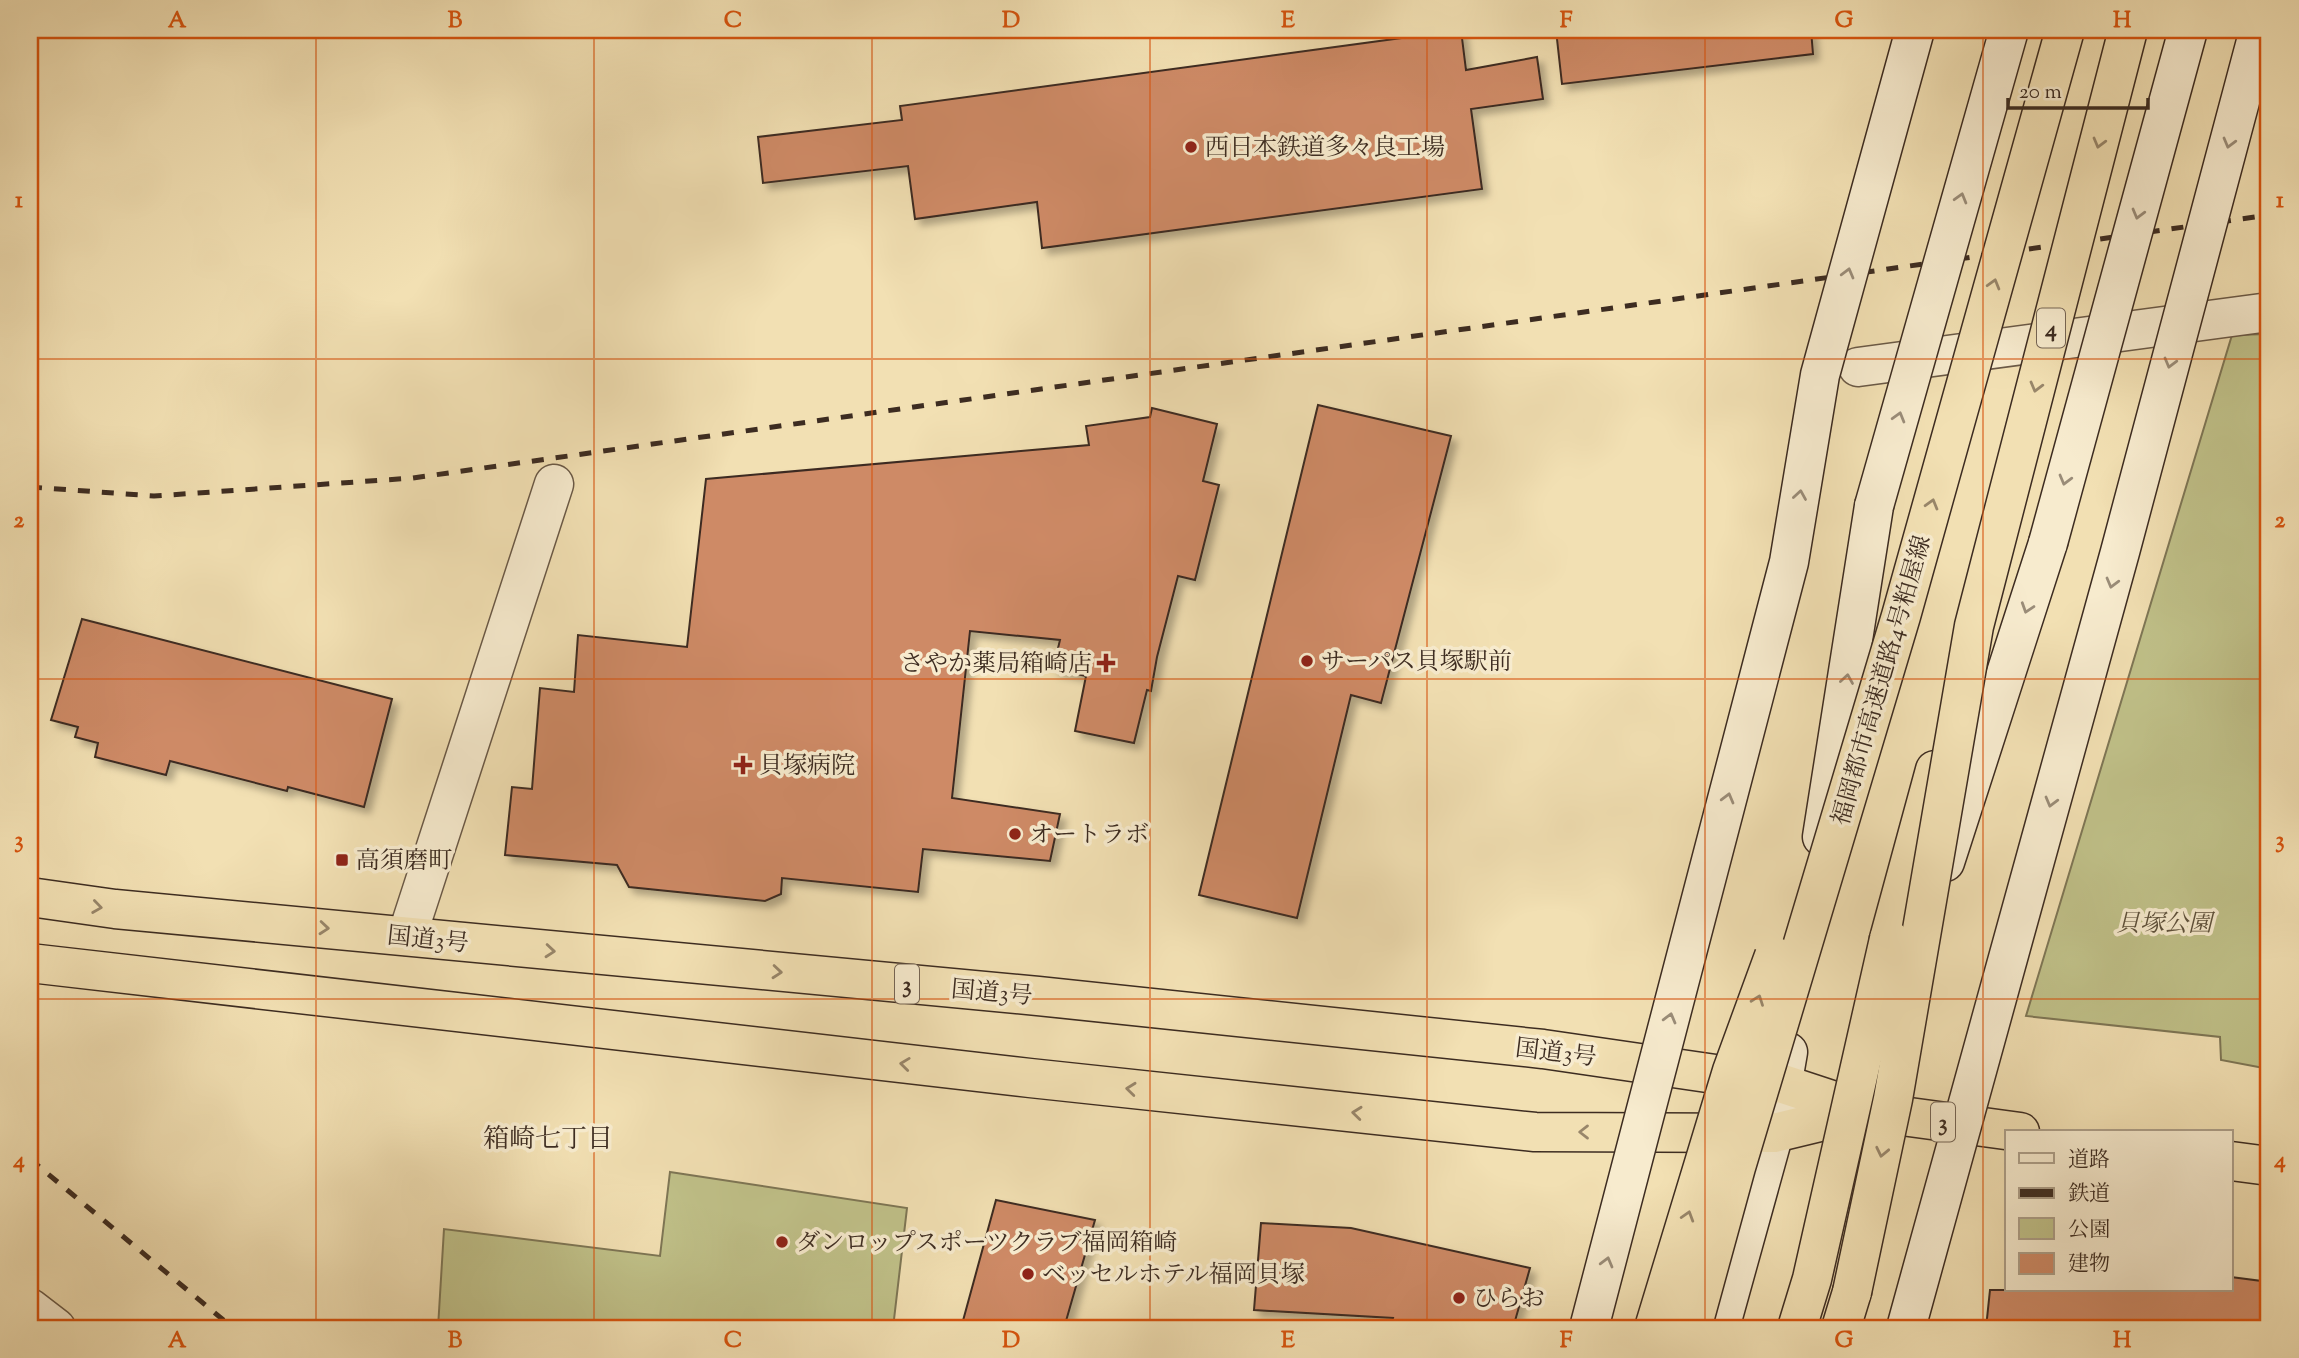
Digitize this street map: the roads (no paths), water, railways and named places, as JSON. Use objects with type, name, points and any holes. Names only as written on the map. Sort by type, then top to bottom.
[{"type":"highway","name":"福岡都市高速道路4号粕屋線","points":[[1692,1328],[1740,1154],[1901,616],[2065,30]]},
{"type":"highway","name":"4","points":[[1974,626],[2128,30]]},
{"type":"highway","points":[[1654,1328],[1731,1071],[1901,616]]},
{"type":"highway","points":[[1797,1328],[1812,1279],[1889,939],[1974,626]]},
{"type":"highway","points":[[1841,1328],[1852,1292],[1893,1099],[1974,626]]},
{"type":"highway","name":"国道3号","points":[[30,897],[115,909],[1024,995],[1516,1046],[1783,1084],[1865,1111],[2005,1130]]},
{"type":"highway","name":"国道3号","points":[[30,963],[1030,1078],[1535,1132],[1774,1133],[1865,1111]]},
{"type":"highway","points":[[2232,1161],[2269,1166]]},
{"type":"street","points":[[1589,1328],[1789,562],[1820,375],[1915,30]]},
{"type":"street","points":[[1720,1328],[1774,1133],[1874,506],[2009,30]]},
{"type":"street","points":[[1788,1328],[1865,1111],[2048,543],[2188,30]]},
{"type":"street","points":[[1906,1328],[2124,538],[2259,30]]},
{"type":"street","points":[[1858,367],[2269,312]]},
{"type":"street","points":[[407,936],[554,484]]},
{"type":"street","points":[[30,1308],[56,1328]]},
{"type":"railway","points":[[30,487],[154,496],[413,478],[2269,215]]},
{"type":"railway","points":[[30,1159],[233,1328]]},
{"type":"place","name":"西日本鉄道多々良工場","points":[[1191,147]]},
{"type":"place","name":"サーパス貝塚駅前","points":[[1307,661]]},
{"type":"place","name":"さやか薬局箱崎店","points":[[1106,663]]},
{"type":"place","name":"貝塚病院","points":[[743,765]]},
{"type":"place","name":"オートラボ","points":[[1015,834]]},
{"type":"place","name":"高須磨町","points":[[342,860]]},
{"type":"place","name":"ダンロップスポーツクラブ福岡箱崎","points":[[782,1242]]},
{"type":"place","name":"ベッセルホテル福岡貝塚","points":[[1028,1274]]},
{"type":"place","name":"ひらお","points":[[1459,1298]]},
{"type":"district","name":"箱崎七丁目","points":[[548,1138]]},
{"type":"park label","name":"貝塚公園","points":[[2164,923]]}]
